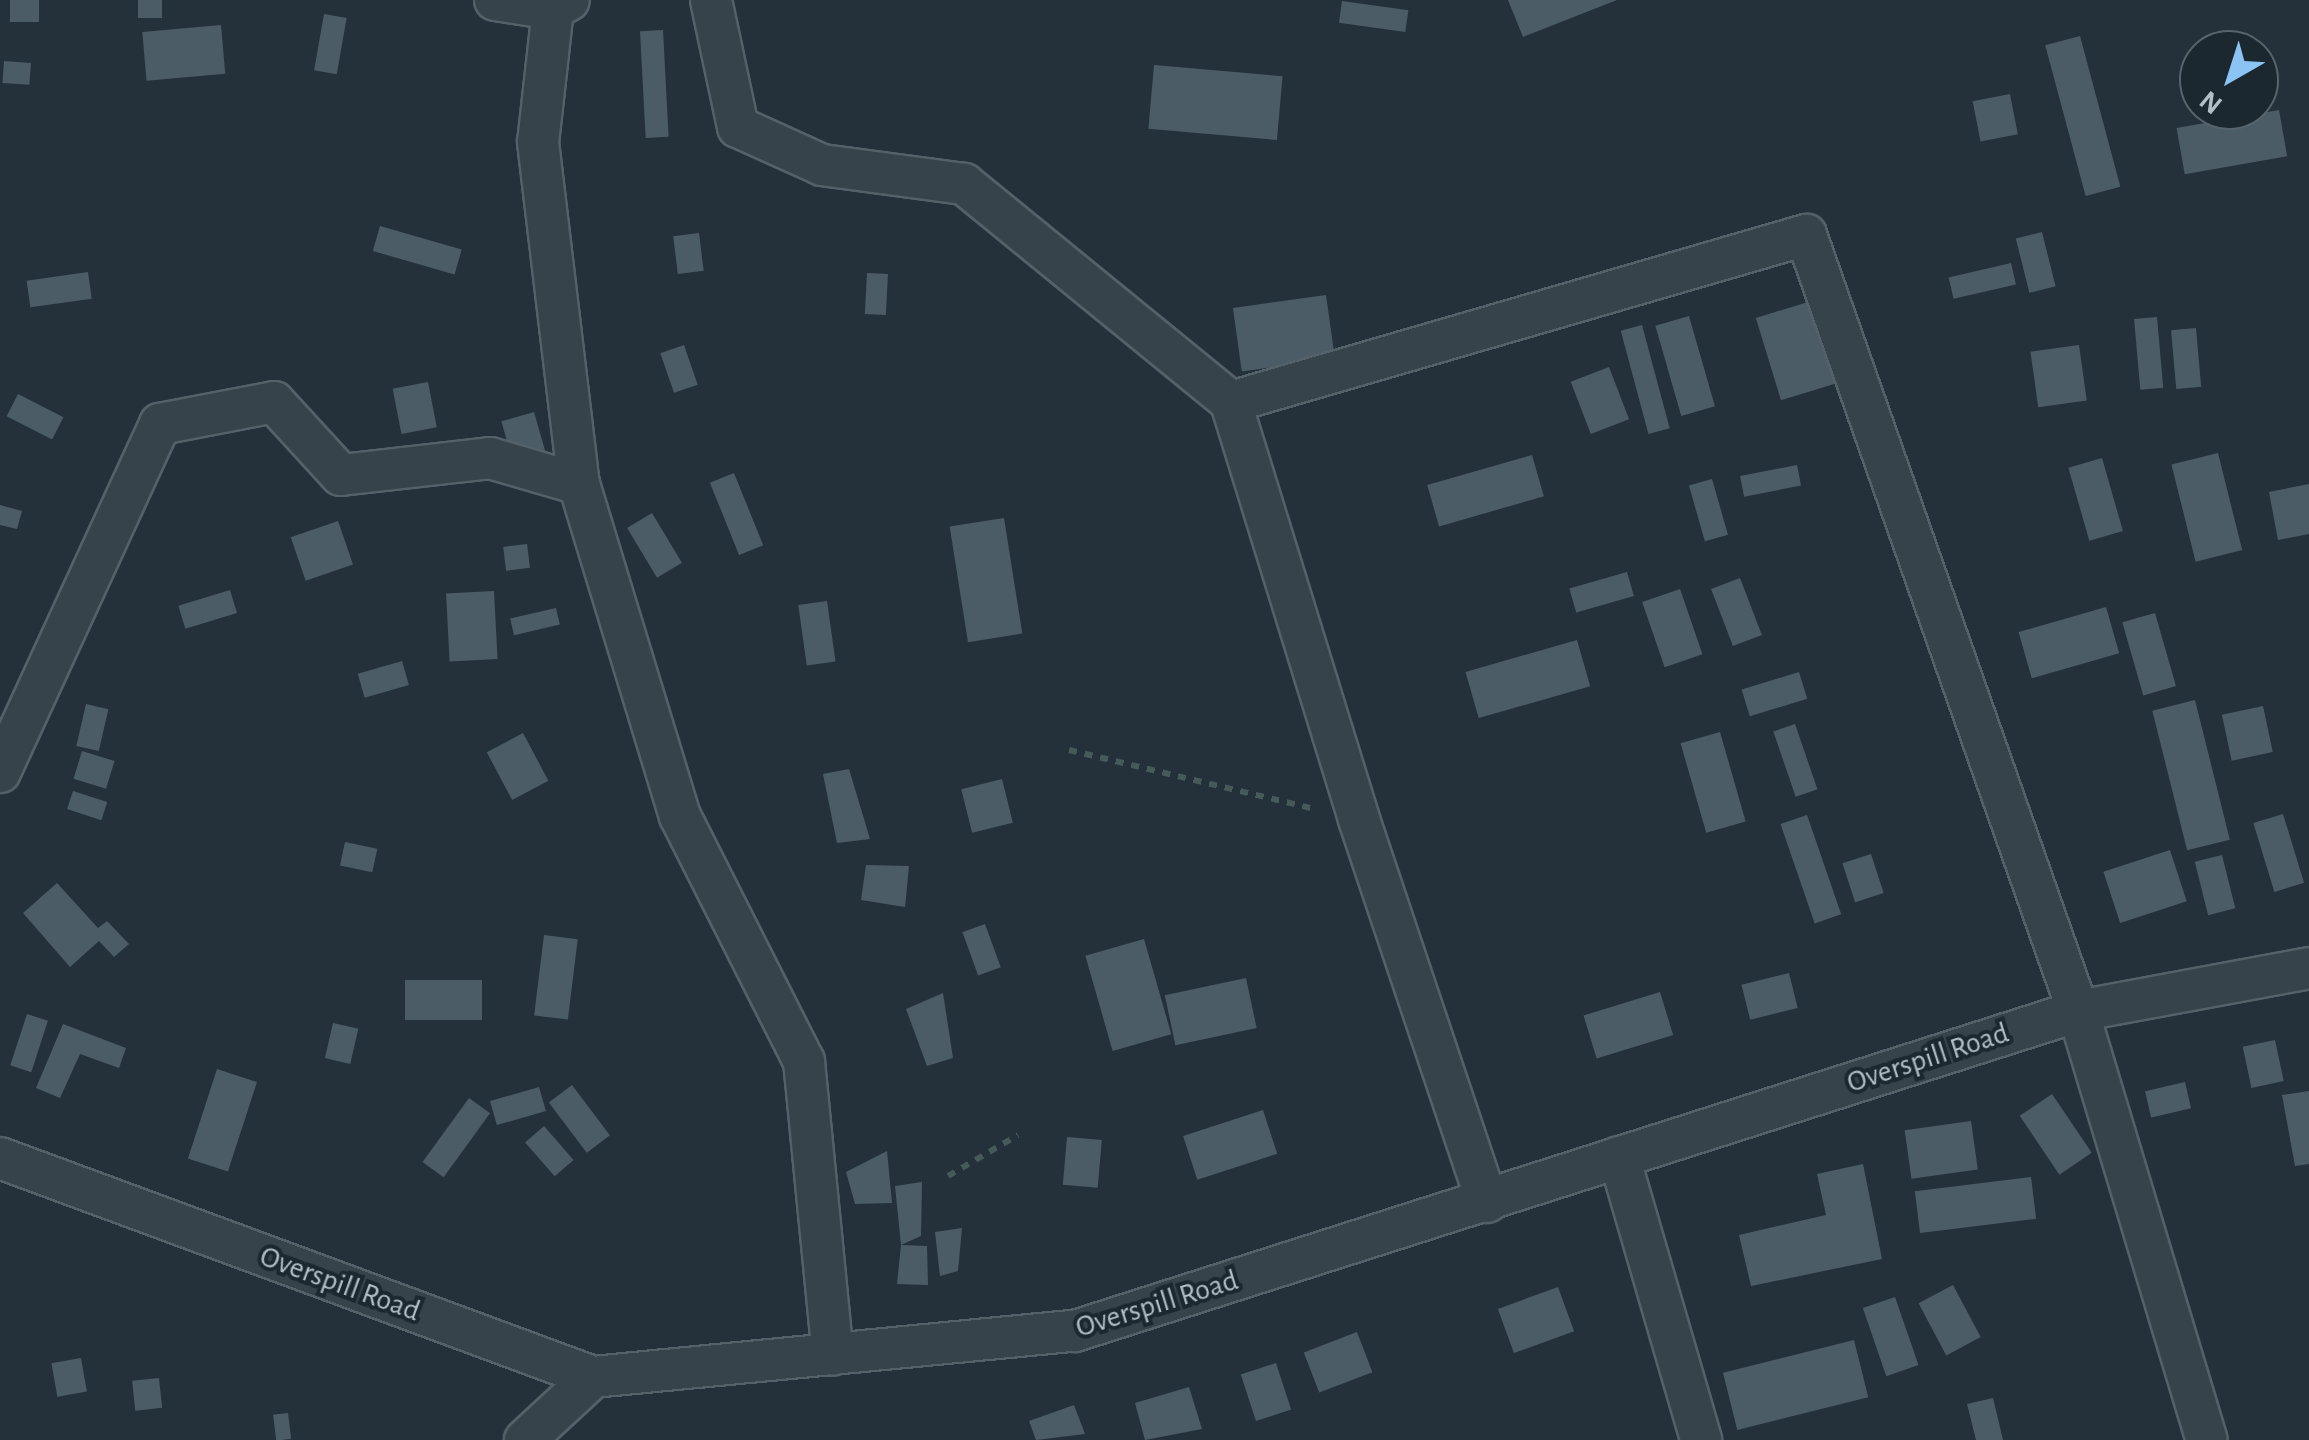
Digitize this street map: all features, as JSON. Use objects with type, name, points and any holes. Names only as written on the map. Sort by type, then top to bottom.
[{"type":"street","points":[[495,0],[561,4],[538,142],[579,484],[680,816],[804,1061],[833,1354]]},
{"type":"street","points":[[711,0],[738,127],[822,165],[964,184],[1231,402],[1359,819],[1487,1202]]},
{"type":"street","points":[[1231,402],[1806,235],[2078,1010],[2207,1440]]},
{"type":"street","points":[[0,772],[160,424],[274,402],[342,475],[490,458],[579,484]]},
{"type":"street","name":"Overspill Road","points":[[0,1158],[593,1378],[1075,1331],[2078,1010],[2309,968]]},
{"type":"street","points":[[1620,1157],[1701,1440]]},
{"type":"street","points":[[525,1440],[593,1378]]},
{"type":"path","points":[[1070,750],[1359,819]]},
{"type":"path","points":[[948,1176],[1018,1136]]},
{"type":"building","points":[[10,0],[39,0],[39,22],[10,22]]},
{"type":"building","points":[[138,0],[162,0],[162,18],[138,18]]},
{"type":"building","points":[[1508,0],[1617,0],[1523,37]]},
{"type":"building","points":[[1342,1],[1408,10],[1405,32],[1339,23]]},
{"type":"building","points":[[324,14],[347,18],[337,74],[314,70]]},
{"type":"building","points":[[221,25],[225,74],[147,81],[142,32]]},
{"type":"building","points":[[663,30],[669,137],[646,138],[640,31]]},
{"type":"building","points":[[2080,36],[2120,187],[2086,196],[2045,45]]},
{"type":"building","points":[[4,61],[31,63],[29,85],[2,83]]},
{"type":"building","points":[[1154,65],[1283,76],[1277,140],[1148,129]]},
{"type":"building","points":[[2010,94],[2018,134],[1981,141],[1973,101]]},
{"type":"building","points":[[2279,110],[2287,156],[2185,174],[2177,128],[2279,130]]},
{"type":"building","points":[[380,226],[462,249],[455,274],[373,251]]},
{"type":"building","points":[[2042,232],[2056,286],[2029,293],[2016,239]]},
{"type":"building","points":[[699,233],[704,271],[678,274],[673,236]]},
{"type":"building","points":[[2011,263],[2016,284],[1954,299],[1949,277]]},
{"type":"building","points":[[88,272],[92,299],[30,307],[27,281]]},
{"type":"building","points":[[867,273],[888,274],[886,315],[865,314]]},
{"type":"building","points":[[1326,295],[1335,358],[1242,371],[1233,308]]},
{"type":"building","points":[[1818,299],[1843,381],[1781,400],[1756,318]]},
{"type":"building","points":[[1689,316],[1715,406],[1681,416],[1655,326]]},
{"type":"building","points":[[2157,317],[2163,388],[2140,390],[2134,319]]},
{"type":"building","points":[[1642,325],[1670,428],[1648,434],[1621,331]]},
{"type":"building","points":[[2196,328],[2201,387],[2176,389],[2171,330]]},
{"type":"building","points":[[684,345],[698,385],[674,393],[660,353]]},
{"type":"building","points":[[2079,345],[2087,400],[2038,407],[2030,352]]},
{"type":"building","points":[[1609,367],[1629,419],[1591,434],[1571,382]]},
{"type":"building","points":[[428,382],[437,427],[401,434],[393,389]]},
{"type":"building","points":[[18,394],[63,417],[52,439],[7,416]]},
{"type":"building","points":[[534,412],[547,457],[514,467],[501,421]]},
{"type":"building","points":[[2218,453],[2242,550],[2196,562],[2171,465]]},
{"type":"building","points":[[1532,455],[1544,496],[1439,526],[1427,485]]},
{"type":"building","points":[[2102,458],[2123,531],[2089,541],[2068,468]]},
{"type":"building","points":[[1797,465],[1801,486],[1744,497],[1740,476]]},
{"type":"building","points":[[734,473],[763,545],[739,555],[710,483]]},
{"type":"building","points":[[1712,479],[1728,535],[1705,541],[1689,486]]},
{"type":"building","points":[[2309,484],[2309,534],[2278,540],[2269,492]]},
{"type":"building","points":[[0,505],[22,511],[17,529],[0,525]]},
{"type":"building","points":[[652,513],[682,563],[657,578],[627,528]]},
{"type":"building","points":[[1004,518],[1022,634],[968,642],[950,527]]},
{"type":"building","points":[[338,521],[353,564],[306,581],[291,537]]},
{"type":"building","points":[[527,544],[530,568],[506,571],[503,547]]},
{"type":"building","points":[[1627,572],[1634,596],[1576,613],[1569,589]]},
{"type":"building","points":[[1740,578],[1762,635],[1733,646],[1711,589]]},
{"type":"building","points":[[1680,589],[1702,654],[1665,667],[1642,602]]},
{"type":"building","points":[[230,590],[237,613],[185,629],[178,606]]},
{"type":"building","points":[[494,591],[498,659],[450,661],[446,594]]},
{"type":"building","points":[[827,601],[835,661],[807,665],[798,605]]},
{"type":"building","points":[[2106,607],[2119,653],[2032,678],[2019,632]]},
{"type":"building","points":[[556,608],[560,625],[514,635],[510,619]]},
{"type":"building","points":[[2155,613],[2176,686],[2143,695],[2122,622]]},
{"type":"building","points":[[1577,640],[1590,686],[1479,718],[1465,672]]},
{"type":"building","points":[[402,661],[409,685],[365,698],[358,674]]},
{"type":"building","points":[[1799,672],[1807,699],[1750,716],[1742,690]]},
{"type":"building","points":[[2195,700],[2230,840],[2187,850],[2152,711]]},
{"type":"building","points":[[86,704],[108,709],[99,751],[76,746]]},
{"type":"building","points":[[2263,706],[2273,752],[2232,761],[2222,715]]},
{"type":"building","points":[[1795,724],[1817,789],[1796,797],[1773,731]]},
{"type":"building","points":[[1720,732],[1746,821],[1706,833],[1681,743]]},
{"type":"building","points":[[523,733],[548,781],[512,800],[487,752]]},
{"type":"building","points":[[82,751],[115,761],[106,789],[74,779]]},
{"type":"building","points":[[849,769],[870,839],[837,843],[823,774]]},
{"type":"building","points":[[1002,779],[1013,823],[972,833],[961,789]]},
{"type":"building","points":[[73,791],[107,802],[101,820],[67,809]]},
{"type":"building","points":[[2283,814],[2304,883],[2274,892],[2253,823]]},
{"type":"building","points":[[1807,815],[1841,914],[1815,923],[1781,824]]},
{"type":"building","points":[[345,842],[377,849],[372,872],[340,865]]},
{"type":"building","points":[[2170,850],[2187,901],[2120,923],[2103,872]]},
{"type":"building","points":[[1871,854],[1884,893],[1855,902],[1842,863]]},
{"type":"building","points":[[2222,855],[2235,908],[2208,915],[2195,862]]},
{"type":"building","points":[[866,865],[909,866],[905,907],[861,900]]},
{"type":"building","points":[[57,883],[98,928],[107,921],[129,944],[114,957],[99,941],[70,967],[23,913]]},
{"type":"building","points":[[985,924],[1001,967],[978,975],[962,932]]},
{"type":"building","points":[[544,935],[578,939],[568,1020],[534,1015]]},
{"type":"building","points":[[1144,939],[1171,1034],[1113,1051],[1085,956]]},
{"type":"building","points":[[1789,973],[1798,1008],[1750,1020],[1741,985]]},
{"type":"building","points":[[1246,978],[1257,1028],[1175,1045],[1165,995]]},
{"type":"building","points":[[405,980],[482,980],[482,1020],[405,1020]]},
{"type":"building","points":[[1660,992],[1673,1035],[1597,1058],[1583,1015]]},
{"type":"building","points":[[943,993],[953,1058],[927,1066],[906,1009]]},
{"type":"building","points":[[27,1014],[48,1021],[31,1072],[10,1065]]},
{"type":"building","points":[[333,1023],[358,1029],[350,1064],[325,1058]]},
{"type":"building","points":[[63,1024],[126,1048],[119,1068],[80,1054],[60,1098],[36,1088]]},
{"type":"building","points":[[2275,1040],[2284,1081],[2251,1088],[2243,1047]]},
{"type":"building","points":[[217,1069],[257,1082],[228,1171],[188,1158]]},
{"type":"building","points":[[2185,1082],[2191,1108],[2151,1118],[2145,1091]]},
{"type":"building","points":[[572,1085],[610,1135],[587,1153],[549,1102]]},
{"type":"building","points":[[539,1087],[546,1111],[497,1125],[490,1101]]},
{"type":"building","points":[[2309,1091],[2309,1164],[2295,1166],[2282,1095]]},
{"type":"building","points":[[2052,1094],[2092,1153],[2059,1175],[2020,1116]]},
{"type":"building","points":[[469,1098],[490,1113],[444,1177],[423,1162]]},
{"type":"building","points":[[1263,1110],[1277,1154],[1197,1180],[1183,1136]]},
{"type":"building","points":[[1971,1121],[1978,1170],[1911,1179],[1905,1130]]},
{"type":"building","points":[[544,1126],[574,1160],[555,1176],[525,1142]]},
{"type":"building","points":[[1067,1137],[1102,1140],[1098,1188],[1063,1185]]},
{"type":"building","points":[[887,1151],[892,1203],[855,1204],[846,1172]]},
{"type":"building","points":[[1863,1164],[1882,1259],[1751,1286],[1739,1235],[1826,1215],[1817,1174]]},
{"type":"building","points":[[2031,1177],[2036,1219],[1920,1233],[1915,1191]]},
{"type":"building","points":[[922,1182],[921,1236],[901,1245],[895,1186]]},
{"type":"building","points":[[962,1228],[958,1271],[940,1276],[935,1232]]},
{"type":"building","points":[[901,1245],[927,1246],[928,1285],[897,1284]]},
{"type":"building","points":[[1953,1285],[1981,1337],[1946,1355],[1919,1303]]},
{"type":"building","points":[[1558,1287],[1574,1331],[1514,1353],[1498,1309]]},
{"type":"building","points":[[1895,1297],[1918,1365],[1886,1376],[1863,1308]]},
{"type":"building","points":[[1357,1332],[1372,1372],[1319,1393],[1304,1352]]},
{"type":"building","points":[[1854,1340],[1868,1397],[1737,1430],[1723,1373]]},
{"type":"building","points":[[81,1358],[87,1391],[57,1397],[51,1363]]},
{"type":"building","points":[[1276,1363],[1291,1410],[1256,1421],[1241,1374]]},
{"type":"building","points":[[159,1378],[162,1408],[135,1411],[132,1381]]},
{"type":"building","points":[[1189,1387],[1202,1429],[1145,1440],[1135,1403]]},
{"type":"building","points":[[1993,1398],[2003,1440],[1976,1440],[1967,1404]]},
{"type":"building","points":[[1074,1405],[1085,1434],[1036,1440],[1029,1421]]},
{"type":"building","points":[[288,1413],[291,1439],[276,1440],[273,1415]]}]
